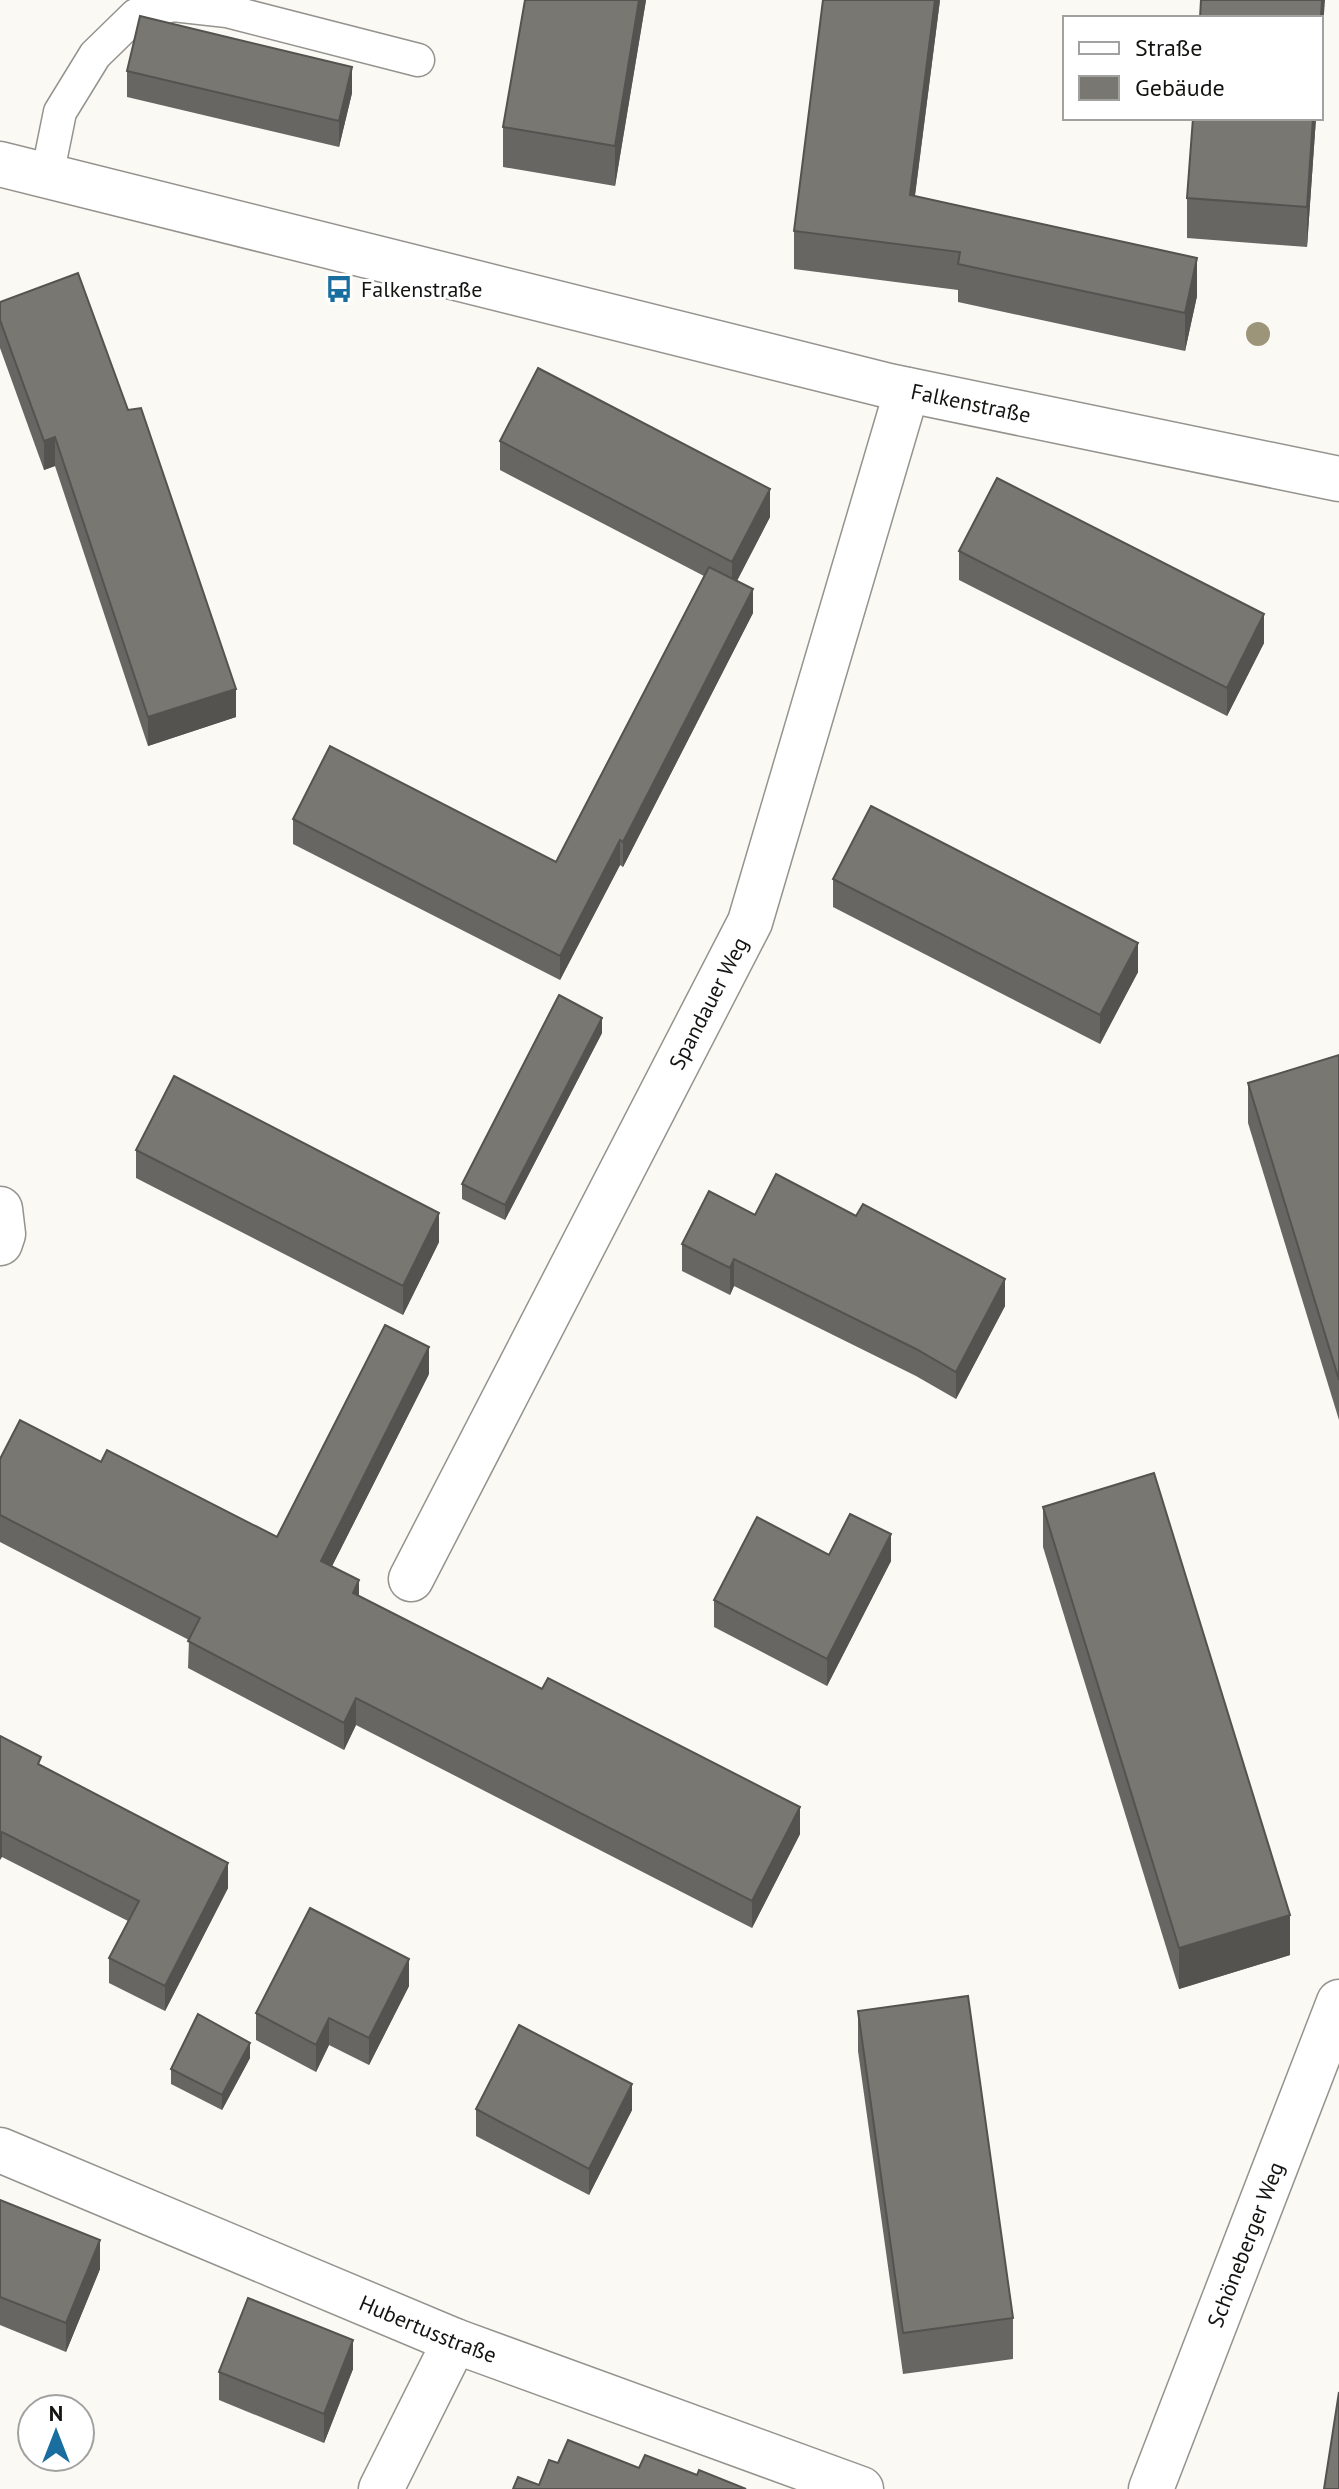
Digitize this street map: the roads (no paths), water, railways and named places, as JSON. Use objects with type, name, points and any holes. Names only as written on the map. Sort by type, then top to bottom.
[{"type":"street","name":"Falkenstraße","points":[[0,164],[907,390],[1339,479]]},
{"type":"street","name":"Spandauer Weg","points":[[411,1579],[750,922],[907,390]]},
{"type":"street","points":[[0,1209],[3,1234],[0,1243]]},
{"type":"street","name":"Schöneberger Weg","points":[[1151,2489],[1339,2002]]},
{"type":"street","name":"Hubertusstraße","points":[[0,2150],[455,2341],[861,2489]]},
{"type":"street","points":[[381,2489],[455,2341]]},
{"type":"lane","points":[[47,176],[60,112],[95,55],[136,15],[173,5],[227,11],[418,60]]},
{"type":"place","name":"Falkenstraße","points":[[339,289]]}]
